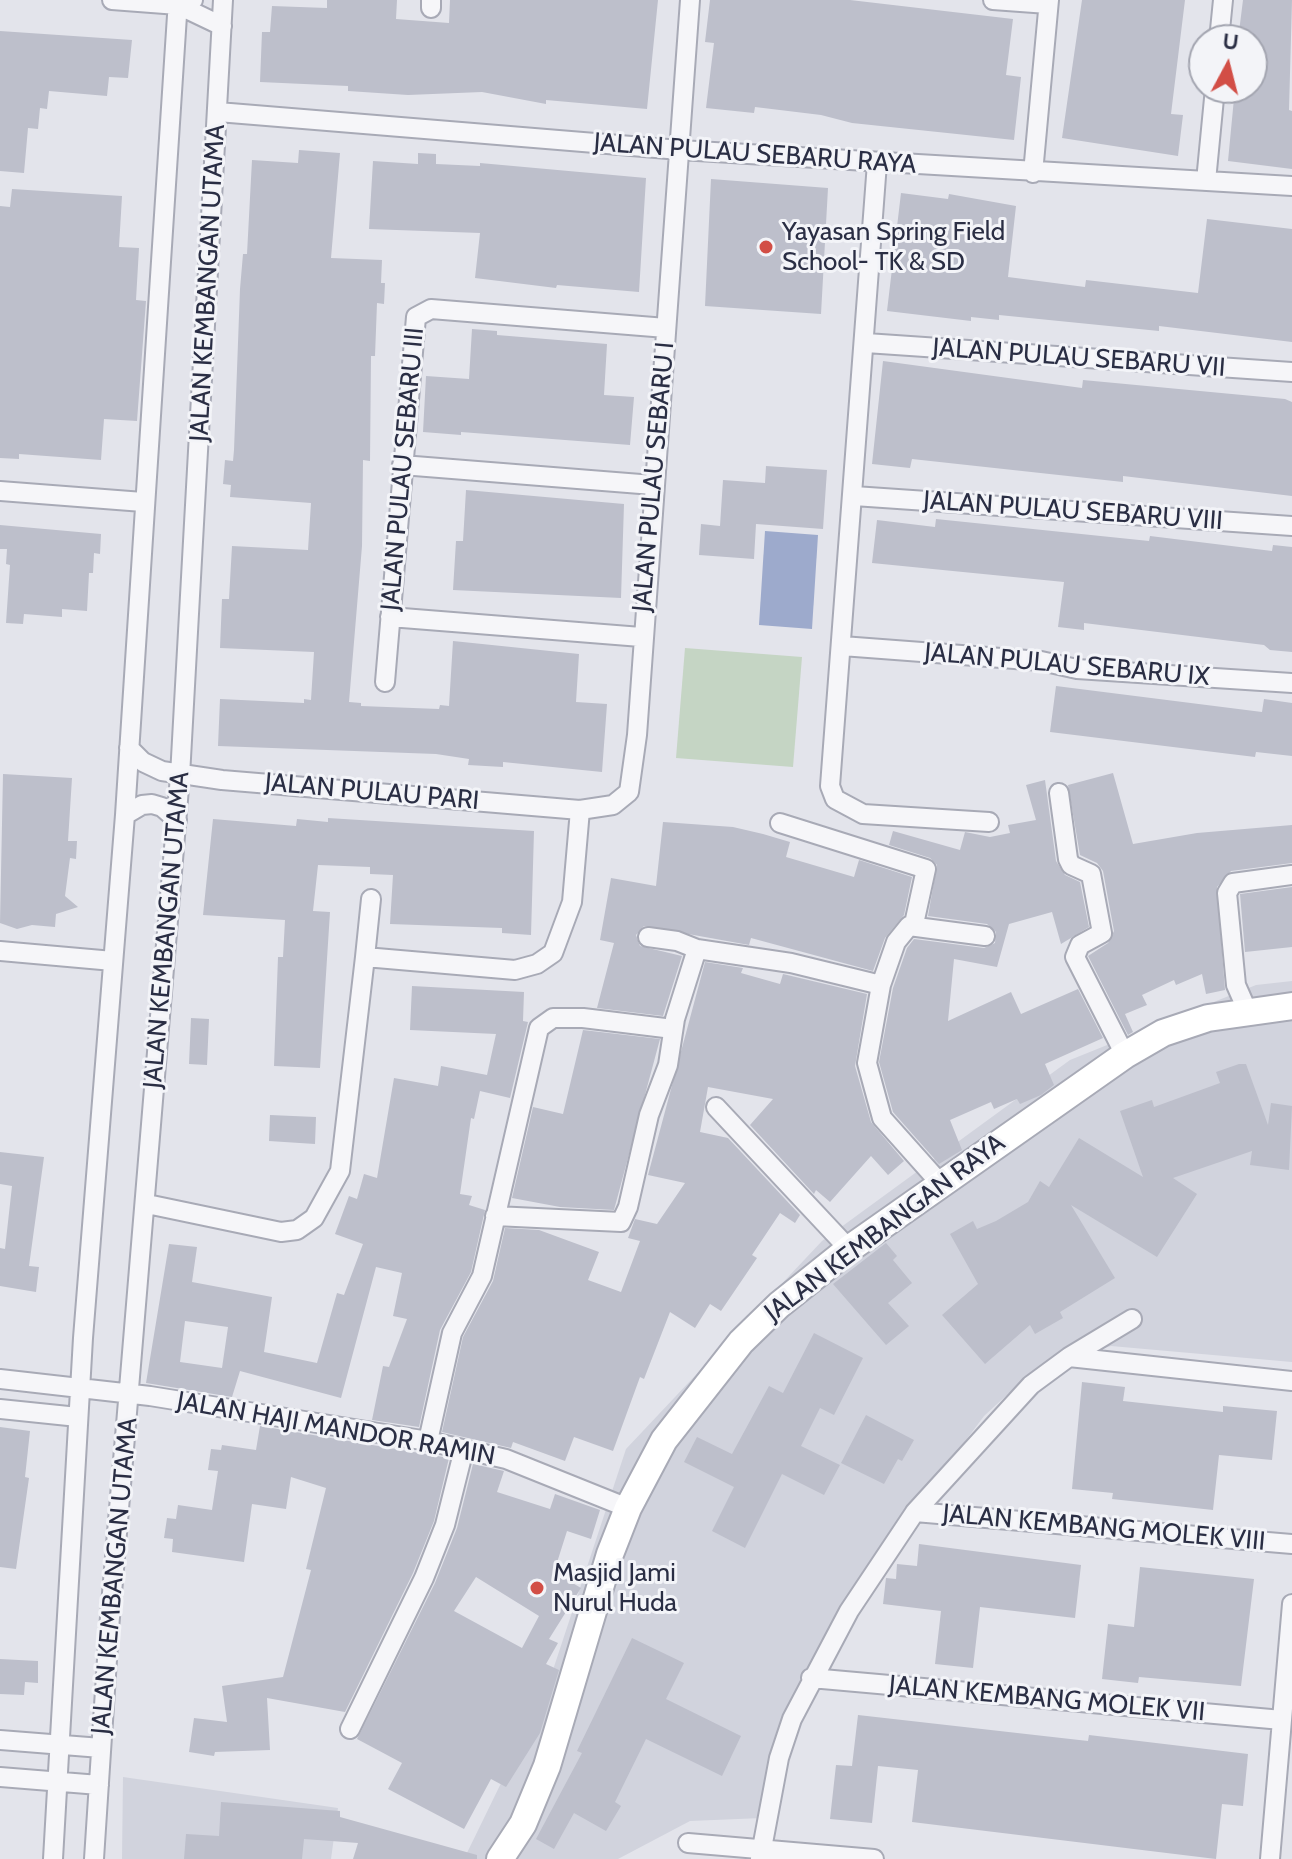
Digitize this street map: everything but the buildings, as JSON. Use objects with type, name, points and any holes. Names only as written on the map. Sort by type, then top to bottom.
[{"type":"street","points":[[112,0],[183,2],[222,26]]},
{"type":"street","name":"JALAN KEMBANGAN UTAMA","points":[[94,1859],[177,820],[223,0]]},
{"type":"street","name":"JALAN PULAU SEBARU I","points":[[622,802],[632,780],[690,0]]},
{"type":"street","points":[[993,0],[1049,2],[1033,173]]},
{"type":"street","points":[[1221,24],[1223,0]]},
{"type":"street","name":"JALAN KEMBANGAN UTAMA","points":[[53,1859],[80,1387],[125,815],[143,502],[183,2]]},
{"type":"street","points":[[1206,181],[1213,104]]},
{"type":"street","name":"JALAN PULAU SEBARU RAYA","points":[[218,112],[680,150],[1292,186]]},
{"type":"street","points":[[877,163],[866,343],[831,768],[835,799],[863,814],[989,822]]},
{"type":"street","name":"JALAN PULAU SEBARU III","points":[[385,682],[413,322],[420,312],[431,309],[666,328]]},
{"type":"street","name":"JALAN PULAU SEBARU VII","points":[[866,343],[1292,372]]},
{"type":"street","points":[[402,465],[653,485]]},
{"type":"street","points":[[0,491],[143,502]]},
{"type":"street","name":"JALAN PULAU SEBARU VIII","points":[[854,496],[1292,526]]},
{"type":"street","points":[[390,617],[641,637]]},
{"type":"street","name":"JALAN PULAU SEBARU IX","points":[[842,646],[1041,661],[1077,669],[1292,683]]},
{"type":"street","name":"JALAN PULAU PARI","points":[[129,748],[143,762],[180,776],[579,816],[622,802]]},
{"type":"street","points":[[1059,793],[1068,859],[1071,865],[1091,874],[1102,926],[1101,936],[1080,945],[1075,957],[1125,1055]]},
{"type":"street","points":[[125,815],[142,805],[152,804],[162,807],[177,820]]},
{"type":"street","points":[[365,957],[515,970],[537,964],[553,953],[572,902],[579,816]]},
{"type":"street","points":[[780,823],[926,869],[914,924],[896,942],[881,985],[867,1063],[882,1118],[940,1183]]},
{"type":"street","points":[[1247,1010],[1236,985],[1227,893],[1233,883],[1292,875]]},
{"type":"street","points":[[147,1204],[281,1232],[297,1230],[314,1218],[340,1171],[371,899]]},
{"type":"street","points":[[914,924],[985,936]]},
{"type":"street","points":[[648,937],[677,941],[697,949],[791,963],[881,985]]},
{"type":"street","points":[[495,1216],[621,1222],[628,1207],[649,1115],[668,1065],[673,1029],[697,949]]},
{"type":"street","points":[[0,951],[113,961]]},
{"type":"street","name":"JALAN KEMBANGAN RAYA","points":[[500,1859],[523,1824],[547,1766],[610,1554],[628,1508],[664,1440],[741,1342],[779,1305],[849,1249],[1125,1055],[1163,1033],[1247,1010],[1292,1006]]},
{"type":"street","points":[[428,1441],[452,1333],[482,1276],[539,1028],[553,1018],[568,1018],[673,1029]]},
{"type":"street","points":[[716,1107],[849,1249]]},
{"type":"street","points":[[760,1854],[779,1758],[811,1678],[849,1611],[915,1512],[1031,1385],[1069,1357],[1132,1319]]},
{"type":"street","points":[[1069,1357],[1292,1381]]},
{"type":"street","name":"JALAN HAJI MANDOR RAMIN","points":[[0,1379],[130,1393],[428,1441],[506,1459],[628,1508]]},
{"type":"street","points":[[0,1409],[78,1417]]},
{"type":"street","points":[[350,1729],[440,1539],[464,1449]]},
{"type":"street","name":"JALAN KEMBANG MOLEK VIII","points":[[915,1512],[1292,1544]]},
{"type":"street","points":[[1270,1859],[1292,1604]]},
{"type":"street","name":"JALAN KEMBANG MOLEK VII","points":[[811,1678],[1282,1720]]},
{"type":"street","points":[[0,1740],[101,1748]]},
{"type":"street","points":[[0,1777],[99,1785]]},
{"type":"street","points":[[688,1843],[760,1854],[874,1859]]},
{"type":"shaded area","points":[[1292,981],[1292,1362],[1111,1346],[1035,1369],[984,1416],[845,1602],[762,1818],[690,1821],[618,1859],[464,1859],[546,1691],[626,1449],[822,1241],[1070,1060],[1256,985]]},
{"type":"shaded area","points":[[123,1777],[338,1808],[331,1859],[122,1859]]},
{"type":"green space","points":[[685,648],[802,657],[793,767],[676,758]]},
{"type":"water","points":[[765,531],[818,535],[812,629],[759,625]]},
{"type":"place","name":"Yayasan Spring Field School- TK & SD","points":[[766,247]]},
{"type":"place","name":"Masjid Jami Nurul Huda","points":[[537,1588]]}]
